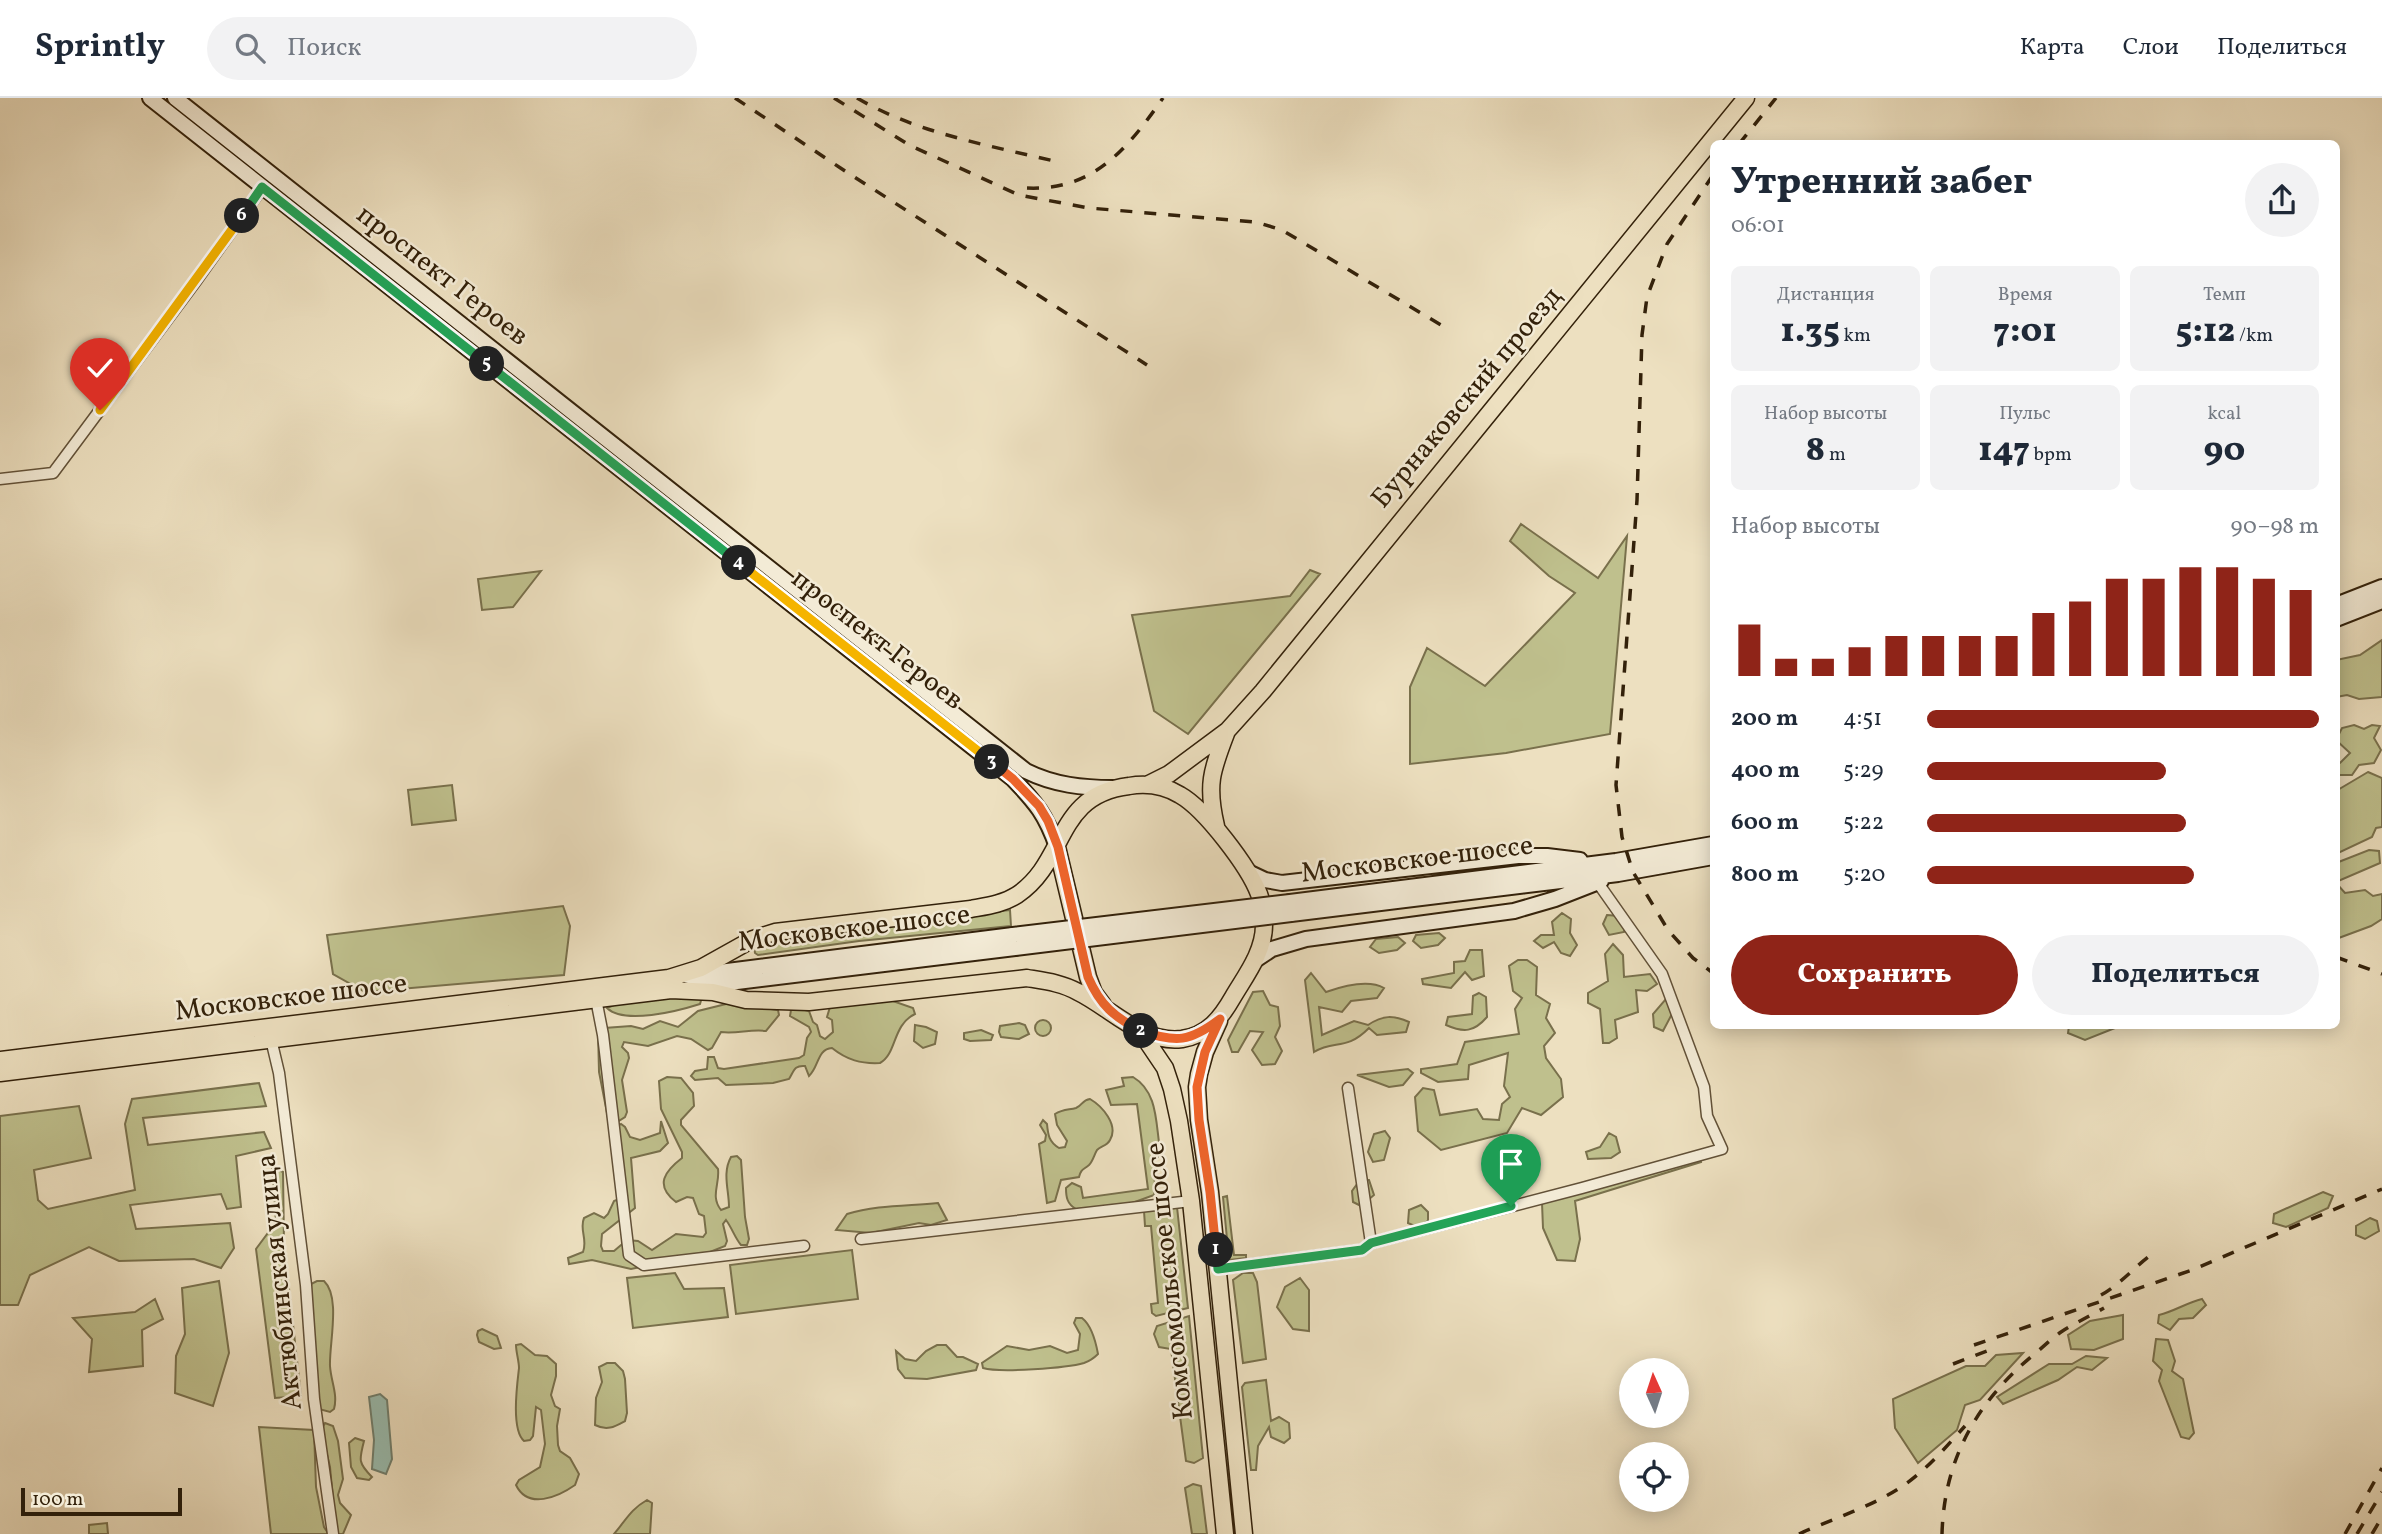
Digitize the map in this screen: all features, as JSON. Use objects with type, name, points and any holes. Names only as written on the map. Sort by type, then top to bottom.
[{"type":"main road","name":"проспект Героев","points":[[150,98],[1013,779],[1044,814],[1058,847]]},
{"type":"main road","name":"проспект Героев","points":[[175,98],[1026,771],[1045,781],[1085,788],[1115,788]]},
{"type":"main road","name":"Бурнаковский проезд","points":[[1712,140],[1746,98]]},
{"type":"main road","name":"Бурнаковский проезд","points":[[1227,731],[1710,142]]},
{"type":"main road","points":[[2340,603],[2382,587]]},
{"type":"main road","points":[[2340,617],[2382,600]]},
{"type":"main road","points":[[1147,785],[1169,774],[1227,731]]},
{"type":"main road","points":[[1216,829],[1210,799],[1211,772],[1227,731]]},
{"type":"main road","points":[[1147,785],[1166,789],[1193,804],[1216,829],[1248,872],[1260,895],[1264,911],[1261,945],[1220,1019],[1201,1033],[1181,1039],[1161,1038],[1140,1031],[1078,991],[1055,982],[1027,978],[809,1002],[746,1000],[670,984],[753,939],[775,932],[971,909],[996,904],[1016,896],[1031,883],[1058,847],[1065,825],[1075,811],[1090,799],[1115,788],[1147,785]]},
{"type":"main road","name":"Московское шоссе","points":[[1617,868],[1710,845]]},
{"type":"main road","points":[[1058,847],[1088,977],[1094,993],[1106,1009]]},
{"type":"main road","points":[[1248,872],[1265,880],[1282,883],[1518,856],[1617,868]]},
{"type":"main road","name":"Московское шоссе","points":[[0,1073],[270,1033],[1710,857]]},
{"type":"main road","points":[[1254,961],[1272,949],[1306,939],[1514,911],[1598,883],[1617,868]]},
{"type":"main road","name":"Московское шоссе","points":[[0,1060],[596,999],[670,984]]},
{"type":"main road","name":"Комсомольское шоссе","points":[[1220,1019],[1205,1052],[1197,1087],[1244,1534]]},
{"type":"main road","name":"Комсомольское шоссе","points":[[1140,1031],[1160,1058],[1172,1089],[1191,1201],[1225,1534]]},
{"type":"street","points":[[0,479],[53,473],[262,187]]},
{"type":"street","points":[[1218,1269],[1362,1250],[1371,1243],[1721,1149],[1707,1116],[1704,1087],[1662,974],[1598,883]]},
{"type":"street","points":[[596,999],[603,1035],[629,1255],[644,1265],[804,1246]]},
{"type":"street","name":"Актюбинская улица","points":[[270,1033],[279,1073],[304,1272],[314,1399],[332,1534]]},
{"type":"street","points":[[1348,1088],[1371,1243]]},
{"type":"street","points":[[861,1239],[1191,1201]]},
{"type":"green space","points":[[1521,524],[1598,578],[1627,536],[1610,734],[1506,753],[1410,764],[1410,687],[1427,648],[1485,686],[1575,593],[1549,576],[1510,541]]},
{"type":"green space","points":[[1310,570],[1320,574],[1188,734],[1154,711],[1132,615],[1290,596]]},
{"type":"green space","points":[[541,571],[513,607],[482,610],[478,579]]},
{"type":"green space","points":[[2382,640],[2382,697],[2359,699],[2347,695],[2340,696],[2340,659],[2360,655]]},
{"type":"green space","points":[[2354,725],[2364,729],[2372,725],[2380,726],[2374,738],[2381,750],[2374,763],[2359,765],[2352,775],[2340,775],[2340,763],[2350,753],[2340,744],[2342,728]]},
{"type":"green space","points":[[2368,772],[2382,778],[2382,827],[2376,828],[2372,837],[2340,852],[2340,789]]},
{"type":"green space","points":[[452,785],[456,820],[412,825],[408,790]]},
{"type":"green space","points":[[2369,850],[2379,851],[2380,863],[2340,880],[2340,861]]},
{"type":"green space","points":[[2340,887],[2345,893],[2365,890],[2373,896],[2382,894],[2382,919],[2340,938]]},
{"type":"green space","points":[[563,906],[570,926],[564,975],[365,992],[333,974],[327,935]]},
{"type":"green space","points":[[1010,910],[1011,926],[859,941],[758,955],[755,953],[754,946],[792,935]]},
{"type":"green space","points":[[1562,913],[1571,919],[1570,933],[1577,945],[1570,956],[1561,953],[1554,942],[1543,948],[1534,941],[1541,935],[1554,935],[1552,922]]},
{"type":"green space","points":[[1607,915],[1619,916],[1625,923],[1624,932],[1609,935],[1603,924]]},
{"type":"green space","points":[[1439,933],[1445,938],[1438,945],[1421,948],[1413,941],[1416,935]]},
{"type":"green space","points":[[1398,937],[1405,943],[1397,950],[1379,953],[1370,947],[1376,939]]},
{"type":"green space","points":[[1613,944],[1623,955],[1624,977],[1650,974],[1657,984],[1647,991],[1636,990],[1638,1012],[1615,1020],[1617,1038],[1603,1043],[1600,1009],[1588,1003],[1588,993],[1608,981],[1605,954]]},
{"type":"green space","points":[[1470,950],[1482,950],[1484,976],[1472,980],[1465,972],[1451,988],[1423,984],[1422,979],[1454,973],[1454,962],[1465,961]]},
{"type":"green space","points":[[1518,960],[1527,960],[1537,967],[1536,995],[1550,1004],[1546,1018],[1555,1033],[1544,1046],[1546,1058],[1561,1079],[1563,1097],[1541,1115],[1522,1108],[1507,1133],[1441,1150],[1418,1131],[1415,1097],[1423,1088],[1434,1090],[1440,1115],[1477,1109],[1483,1119],[1499,1120],[1502,1104],[1510,1097],[1504,1086],[1508,1053],[1469,1065],[1468,1079],[1438,1082],[1421,1073],[1421,1069],[1457,1064],[1465,1042],[1519,1034],[1515,1009],[1522,998],[1513,991],[1509,966]]},
{"type":"green space","points":[[1311,973],[1326,992],[1363,984],[1384,988],[1377,998],[1351,1001],[1342,1012],[1319,1007],[1322,1035],[1354,1021],[1368,1025],[1388,1017],[1409,1022],[1406,1032],[1377,1035],[1369,1028],[1347,1043],[1328,1046],[1314,1052],[1305,980]]},
{"type":"green space","points":[[1263,991],[1270,1005],[1278,1007],[1280,1026],[1275,1037],[1282,1051],[1275,1064],[1262,1065],[1252,1050],[1263,1032],[1250,1031],[1238,1052],[1232,1052],[1228,1040],[1253,992]]},
{"type":"green space","points":[[1479,993],[1486,997],[1487,1017],[1482,1022],[1468,1030],[1446,1025],[1448,1017],[1472,1014],[1473,996]]},
{"type":"green space","points":[[702,997],[700,1004],[652,1015],[626,1016],[607,1008],[631,998]]},
{"type":"green space","points":[[890,1000],[913,1008],[915,1014],[902,1025],[889,1053],[880,1063],[855,1060],[832,1048],[823,1052],[809,1076],[805,1066],[799,1066],[789,1079],[773,1083],[726,1085],[718,1078],[695,1080],[691,1076],[695,1071],[707,1069],[708,1057],[714,1057],[718,1068],[724,1069],[804,1055],[811,1032],[809,1027],[790,1016],[791,1010],[797,1008],[809,1011],[820,1036],[825,1039],[833,1032],[832,1020],[827,1017],[830,1007]]},
{"type":"green space","points":[[1665,1000],[1669,1001],[1673,1012],[1663,1031],[1654,1027],[1653,1014]]},
{"type":"green space","points":[[730,1003],[778,1010],[779,1015],[766,1031],[721,1032],[708,1050],[691,1039],[677,1036],[648,1046],[624,1042],[622,1047],[629,1058],[622,1080],[627,1112],[625,1117],[617,1122],[608,1118],[599,1072],[598,1031],[631,1026],[643,1029],[660,1021],[678,1027],[698,1011]]},
{"type":"green space","points":[[1040,1020],[1046,1020],[1051,1028],[1049,1034],[1040,1036],[1035,1031],[1035,1025]]},
{"type":"green space","points":[[1019,1023],[1025,1025],[1029,1034],[1019,1039],[1001,1037],[1000,1026]]},
{"type":"green space","points":[[915,1025],[937,1032],[935,1044],[923,1048],[914,1041]]},
{"type":"green space","points":[[2069,1029],[2112,1029],[2085,1040],[2068,1033]]},
{"type":"green space","points":[[981,1030],[993,1035],[991,1040],[964,1039],[964,1033]]},
{"type":"green space","points":[[1408,1069],[1413,1073],[1403,1085],[1389,1087],[1357,1075]]},
{"type":"green space","points":[[667,1077],[681,1078],[693,1093],[694,1106],[681,1120],[681,1125],[718,1169],[716,1200],[721,1210],[729,1207],[726,1175],[728,1163],[731,1157],[737,1156],[741,1160],[749,1239],[747,1245],[741,1245],[726,1220],[723,1224],[727,1241],[725,1246],[705,1254],[631,1269],[592,1260],[569,1264],[568,1258],[583,1252],[584,1218],[594,1213],[604,1218],[614,1201],[619,1199],[616,1127],[621,1124],[630,1137],[640,1140],[660,1133],[661,1121],[668,1143],[660,1151],[631,1158],[635,1208],[602,1234],[603,1251],[614,1251],[627,1240],[638,1241],[652,1250],[676,1234],[703,1237],[706,1233],[704,1216],[699,1214],[693,1198],[687,1197],[676,1202],[665,1190],[664,1178],[682,1158],[682,1152],[661,1109],[659,1081]]},
{"type":"green space","points":[[1133,1077],[1148,1092],[1155,1112],[1161,1154],[1153,1162],[1154,1195],[1124,1206],[1076,1209],[1069,1203],[1066,1194],[1066,1188],[1072,1183],[1081,1187],[1083,1198],[1148,1189],[1137,1104],[1111,1105],[1106,1090],[1124,1086],[1122,1078]]},
{"type":"green space","points":[[259,1083],[266,1106],[143,1118],[148,1145],[264,1132],[271,1148],[236,1156],[241,1207],[227,1209],[221,1194],[130,1205],[136,1229],[230,1223],[234,1248],[221,1268],[194,1259],[119,1261],[89,1247],[30,1275],[18,1305],[0,1305],[0,1116],[79,1106],[91,1158],[34,1170],[38,1200],[48,1209],[135,1190],[125,1124],[132,1099]]},
{"type":"green space","points":[[1090,1099],[1104,1111],[1111,1122],[1110,1140],[1097,1150],[1079,1177],[1061,1180],[1055,1201],[1047,1203],[1039,1144],[1045,1141],[1046,1135],[1040,1125],[1043,1120],[1047,1124],[1051,1141],[1059,1148],[1065,1147],[1067,1141],[1057,1125],[1055,1114],[1076,1108]]},
{"type":"green space","points":[[1385,1131],[1390,1138],[1384,1160],[1373,1162],[1368,1152],[1374,1134]]},
{"type":"green space","points":[[1609,1133],[1616,1137],[1620,1152],[1611,1158],[1588,1159],[1586,1152],[1600,1147]]},
{"type":"green space","points":[[1700,1157],[1701,1162],[1575,1201],[1580,1239],[1575,1261],[1557,1260],[1543,1228],[1542,1203]]},
{"type":"green space","points":[[272,1167],[283,1172],[284,1244],[301,1396],[275,1398],[256,1249],[276,1222]]},
{"type":"green space","points":[[1360,1180],[1369,1180],[1374,1195],[1361,1206],[1353,1202],[1352,1191]]},
{"type":"green space","points":[[2323,1192],[2333,1196],[2328,1208],[2286,1227],[2273,1223],[2274,1214]]},
{"type":"green space","points":[[1227,1196],[1234,1255],[1246,1255],[1246,1258],[1229,1260],[1223,1197]]},
{"type":"green space","points":[[938,1203],[947,1220],[931,1225],[919,1223],[871,1233],[836,1230],[847,1214],[858,1211]]},
{"type":"green space","points":[[1421,1205],[1428,1212],[1428,1221],[1417,1227],[1408,1223],[1409,1210]]},
{"type":"green space","points":[[1177,1207],[1188,1308],[1156,1316],[1152,1313],[1151,1304],[1158,1303],[1151,1226],[1145,1226],[1144,1211]]},
{"type":"green space","points":[[2370,1218],[2377,1221],[2379,1231],[2365,1239],[2356,1235],[2356,1226]]},
{"type":"green space","points":[[852,1250],[858,1299],[736,1314],[730,1265]]},
{"type":"green space","points":[[675,1273],[684,1289],[724,1288],[728,1317],[633,1328],[627,1278]]},
{"type":"green space","points":[[1243,1273],[1253,1273],[1257,1282],[1266,1359],[1243,1363],[1233,1280]]},
{"type":"green space","points":[[1300,1278],[1309,1290],[1309,1331],[1293,1329],[1277,1307],[1285,1287]]},
{"type":"green space","points":[[219,1281],[229,1353],[213,1406],[175,1393],[176,1356],[185,1334],[182,1288]]},
{"type":"green space","points":[[324,1281],[332,1298],[330,1366],[335,1398],[334,1409],[330,1412],[319,1409],[305,1301],[302,1296],[307,1286]]},
{"type":"green space","points":[[155,1299],[163,1319],[142,1330],[143,1366],[89,1372],[92,1339],[73,1318],[135,1312]]},
{"type":"green space","points":[[2202,1299],[2206,1305],[2193,1318],[2179,1319],[2170,1330],[2158,1323],[2159,1315]]},
{"type":"green space","points":[[2123,1315],[2123,1339],[2094,1350],[2071,1349],[2068,1335],[2090,1321]]},
{"type":"green space","points":[[1189,1316],[1203,1458],[1194,1463],[1186,1461],[1171,1349],[1159,1347],[1154,1334],[1157,1326]]},
{"type":"green space","points":[[1076,1318],[1085,1321],[1094,1340],[1098,1354],[1090,1360],[1075,1365],[1034,1369],[983,1368],[982,1363],[1007,1346],[1029,1350],[1050,1346],[1067,1353],[1078,1350],[1080,1334],[1074,1323]]},
{"type":"green space","points":[[482,1329],[497,1336],[501,1348],[494,1349],[479,1342],[477,1335]]},
{"type":"green space","points":[[2156,1339],[2168,1340],[2175,1361],[2172,1371],[2183,1379],[2194,1433],[2189,1439],[2181,1437],[2159,1381],[2162,1370],[2153,1361]]},
{"type":"green space","points":[[521,1344],[535,1355],[547,1356],[556,1364],[551,1395],[555,1406],[560,1409],[558,1445],[579,1474],[575,1485],[544,1499],[528,1497],[521,1493],[516,1485],[519,1480],[540,1467],[545,1444],[541,1410],[536,1407],[533,1436],[530,1440],[524,1441],[517,1427],[519,1368],[516,1345]]},
{"type":"green space","points":[[937,1345],[946,1345],[957,1357],[978,1364],[976,1370],[927,1379],[905,1378],[898,1369],[896,1351],[905,1359],[916,1361]]},
{"type":"green space","points":[[2023,1353],[1980,1400],[1965,1405],[1957,1430],[1918,1463],[1895,1428],[1893,1399],[1966,1366],[1985,1366],[1996,1355]]},
{"type":"green space","points":[[2086,1356],[2107,1358],[2092,1370],[2077,1367],[2058,1380],[2003,1404],[1997,1397],[2049,1364],[2072,1364]]},
{"type":"green space","points":[[615,1363],[623,1371],[627,1413],[625,1421],[607,1428],[595,1425],[596,1398],[602,1382],[599,1367]]},
{"type":"green space","points":[[1266,1380],[1271,1421],[1279,1417],[1289,1423],[1290,1438],[1284,1443],[1271,1437],[1269,1427],[1258,1446],[1256,1470],[1251,1470],[1242,1387],[1245,1383]]},
{"type":"green space","points":[[325,1423],[333,1426],[338,1441],[343,1479],[338,1495],[340,1503],[351,1515],[343,1534],[271,1534],[259,1427],[314,1430],[316,1487],[324,1527],[328,1533],[335,1521],[330,1467],[321,1430]]},
{"type":"green space","points":[[355,1438],[364,1441],[361,1461],[372,1477],[369,1480],[357,1478],[351,1467],[349,1443]]},
{"type":"green space","points":[[1193,1484],[1201,1486],[1207,1534],[1192,1534],[1185,1488]]},
{"type":"green space","points":[[647,1500],[652,1503],[650,1534],[614,1534],[633,1511]]},
{"type":"green space","points":[[107,1523],[108,1534],[89,1534],[89,1525]]},
{"type":"water","points":[[380,1394],[387,1400],[392,1459],[386,1474],[372,1469],[374,1440],[369,1397]]},
{"type":"railway","points":[[735,98],[1147,365]]},
{"type":"railway","points":[[834,98],[909,145],[1019,195],[1089,208],[1256,222],[1282,230],[1441,325]]},
{"type":"railway","points":[[857,98],[928,129],[1054,161]]},
{"type":"railway","points":[[1027,188],[1051,187],[1072,182],[1107,163],[1136,134],[1163,98]]},
{"type":"railway","points":[[1742,140],[1776,98]]},
{"type":"railway","points":[[1710,180],[1667,244],[1647,297],[1642,335],[1637,500],[1616,785],[1622,837],[1633,872],[1668,930],[1693,958],[1710,971]]},
{"type":"railway","points":[[2340,958],[2382,974]]},
{"type":"railway","points":[[1974,1345],[2192,1270],[2382,1189]]},
{"type":"railway","points":[[2101,1295],[2155,1252]]},
{"type":"railway","points":[[1942,1534],[1949,1482],[1957,1458],[1979,1413],[2012,1374],[2050,1341],[2104,1308]]},
{"type":"railway","points":[[1953,1364],[1995,1348]]},
{"type":"railway","points":[[1799,1534],[1895,1491],[1923,1470],[1965,1426]]},
{"type":"railway","points":[[2345,1534],[2382,1468]]},
{"type":"railway","points":[[2357,1534],[2382,1492]]},
{"type":"railway","points":[[2372,1534],[2382,1517]]},
{"type":"route","points":[[100,410],[262,187],[1013,779],[1039,806],[1058,847],[1088,977],[1094,993],[1106,1009],[1140,1031],[1161,1038],[1181,1039],[1201,1033],[1220,1019],[1205,1052],[1197,1087],[1218,1269],[1362,1250],[1371,1243],[1511,1206]]}]
